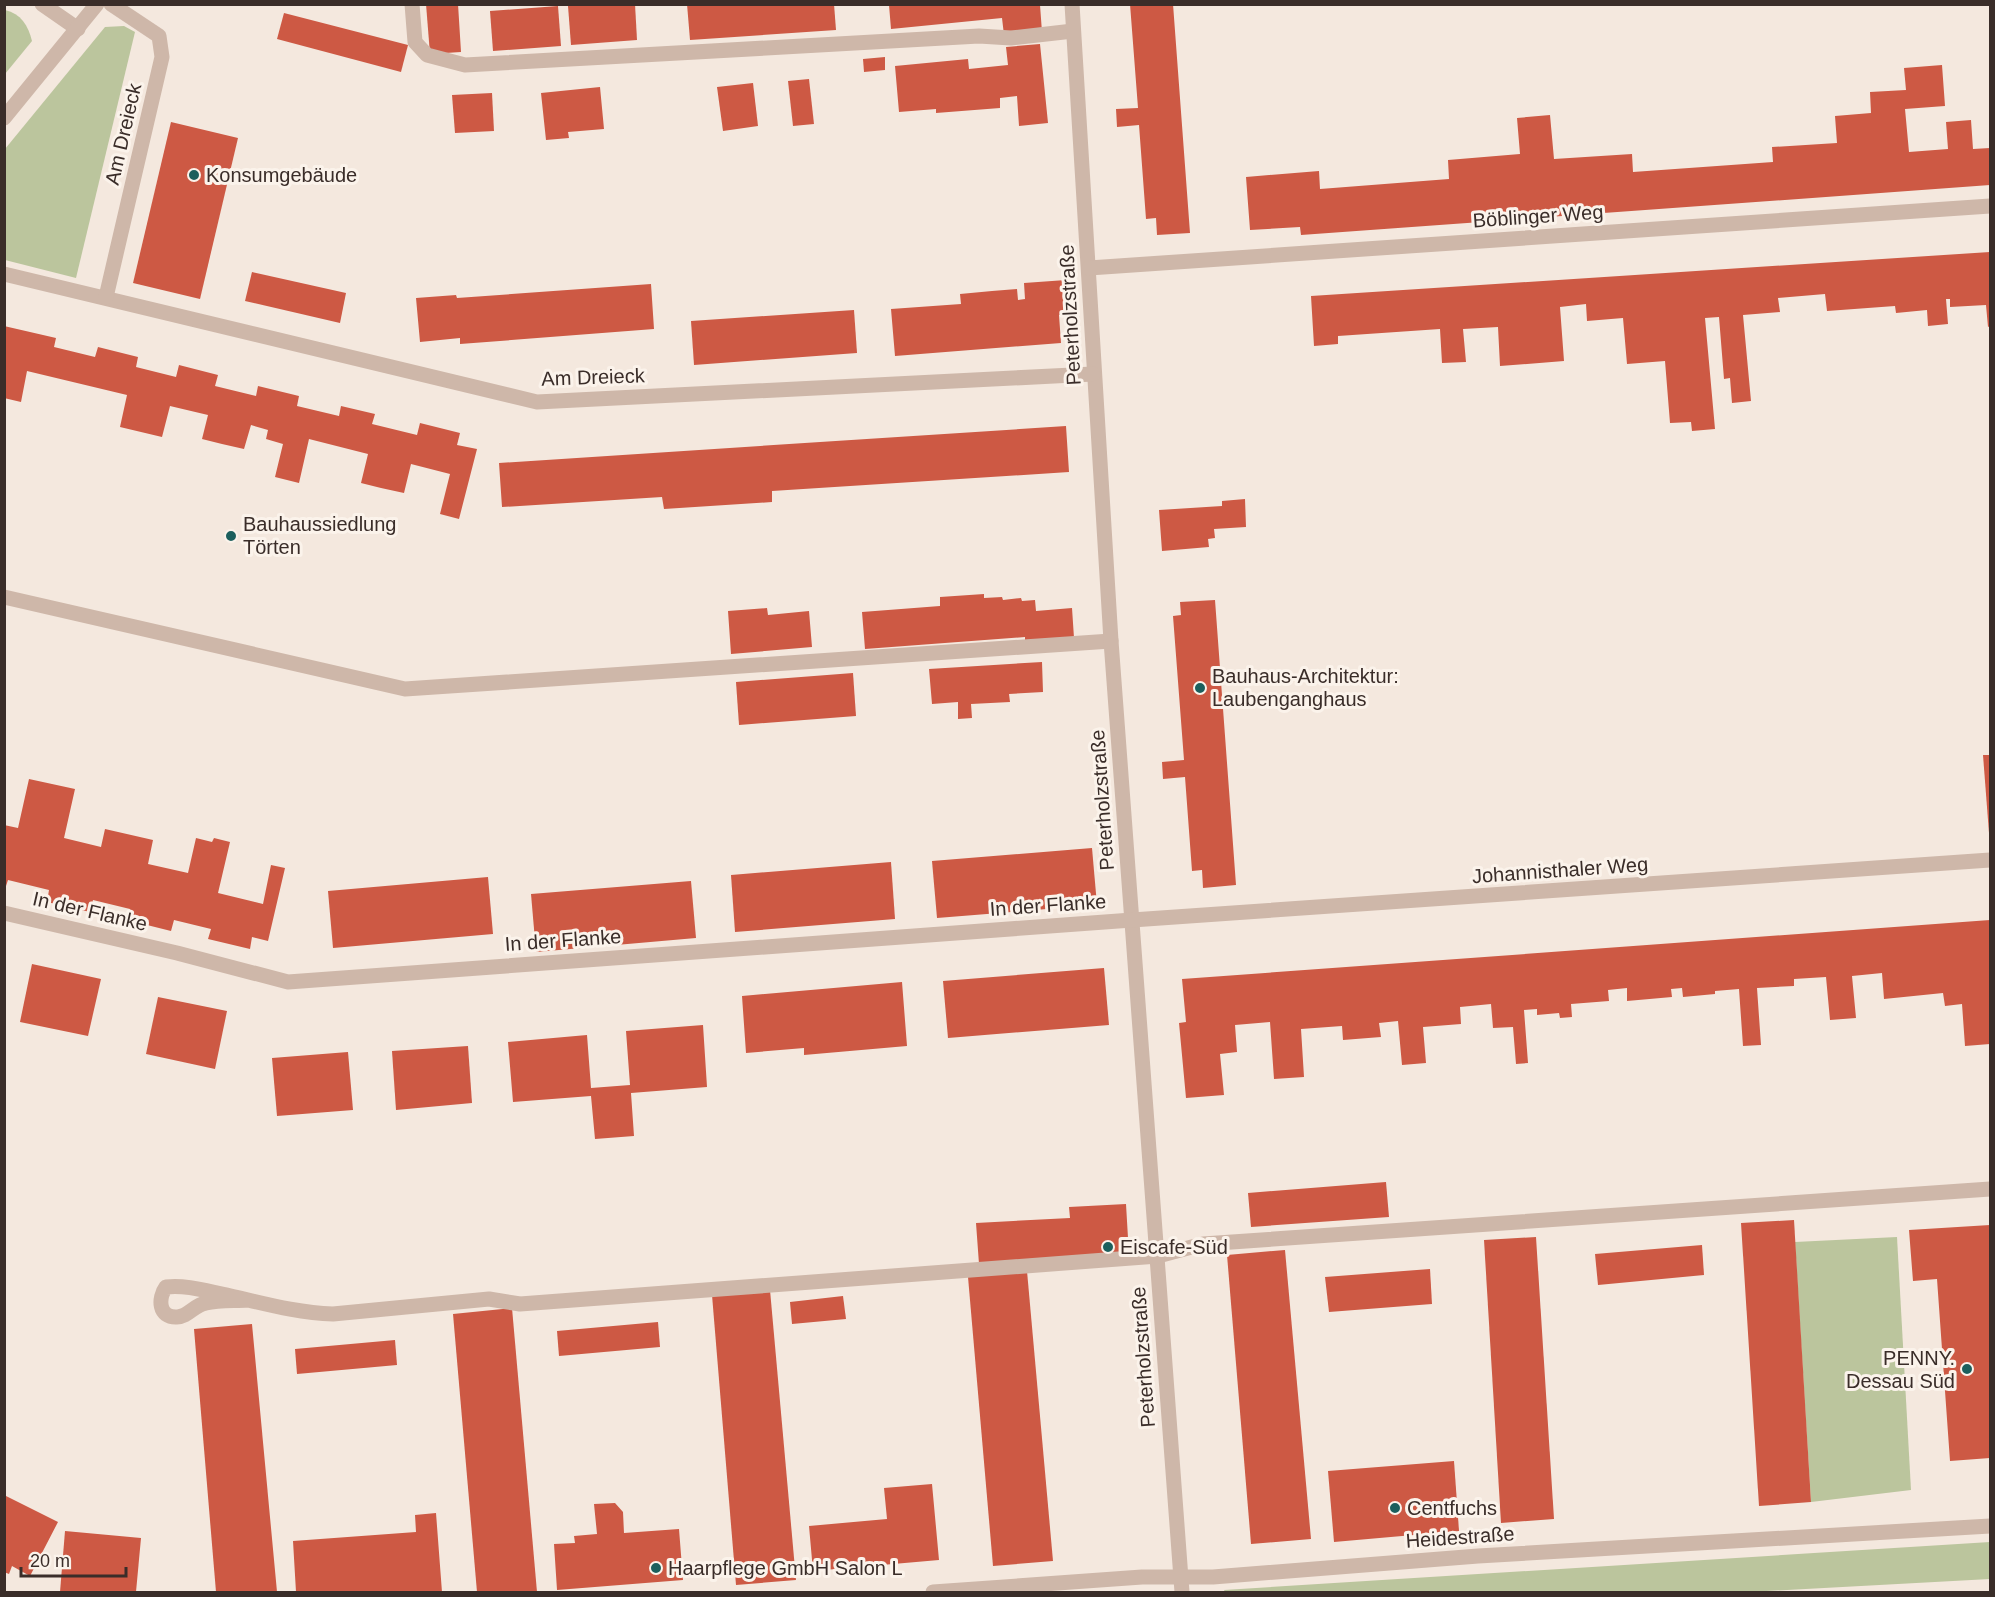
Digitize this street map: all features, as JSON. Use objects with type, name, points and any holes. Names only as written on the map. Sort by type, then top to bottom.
[{"type":"street","points":[[42,4],[78,29]]},
{"type":"street","points":[[4,118],[98,4]]},
{"type":"street","name":"Am Dreieck","points":[[106,297],[162,57],[159,36],[111,4]]},
{"type":"street","points":[[412,4],[415,42],[427,55],[465,65],[979,36],[1011,38],[1073,31]]},
{"type":"street","name":"Peterholzstraße","points":[[1072,4],[1112,641],[1181,1585]]},
{"type":"street","name":"Böblinger Weg","points":[[1089,268],[1990,206]]},
{"type":"street","name":"Am Dreieck","points":[[4,274],[537,402],[1094,374]]},
{"type":"street","points":[[4,597],[405,689],[1112,641]]},
{"type":"street","name":"Johannisthaler Weg","points":[[1132,920],[1990,860]]},
{"type":"street","name":"In der Flanke","points":[[4,913],[177,953],[288,982],[1132,920]]},
{"type":"street","points":[[248,1300],[205,1303],[195,1306],[188,1314],[180,1317],[171,1317],[164,1313],[160,1304],[161,1294],[166,1287],[180,1286],[248,1300],[309,1313],[333,1314],[489,1299],[520,1304],[1158,1256],[1203,1244],[1990,1190]]},
{"type":"street","name":"Heidestraße","points":[[933,1593],[1142,1578],[1181,1585],[1245,1574],[1478,1556],[1990,1526]]},
{"type":"green space","points":[[5,10],[15,14],[23,21],[32,41],[5,74]]},
{"type":"green space","points":[[124,26],[135,32],[76,278],[5,260],[5,149],[105,27]]},
{"type":"green space","points":[[1897,1237],[1911,1490],[1811,1502],[1795,1242]]},
{"type":"green space","points":[[1990,1542],[1990,1579],[1748,1592],[1225,1592],[1224,1590]]},
{"type":"building","points":[[426,4],[458,4],[461,52],[430,54]]},
{"type":"building","points":[[635,4],[637,40],[571,45],[568,6]]},
{"type":"building","points":[[687,4],[834,4],[836,30],[690,40]]},
{"type":"building","points":[[1130,4],[1173,4],[1190,233],[1157,235],[1156,218],[1146,219],[1139,125],[1117,127],[1116,109],[1138,108]]},
{"type":"building","points":[[889,5],[1040,5],[1042,32],[1004,35],[1002,18],[891,29]]},
{"type":"building","points":[[558,6],[561,46],[493,51],[490,11]]},
{"type":"building","points":[[284,13],[408,45],[401,72],[277,39]]},
{"type":"building","points":[[1040,44],[1048,123],[1019,126],[1017,96],[1000,98],[1000,108],[936,113],[936,109],[899,112],[895,66],[968,59],[969,69],[1008,65],[1006,47]]},
{"type":"building","points":[[885,57],[885,70],[864,72],[863,59]]},
{"type":"building","points":[[1942,65],[1945,106],[1905,109],[1909,152],[1948,149],[1946,122],[1971,120],[1973,149],[1990,148],[1990,185],[1301,235],[1300,227],[1250,230],[1246,177],[1319,171],[1320,189],[1449,179],[1448,160],[1520,154],[1517,118],[1550,115],[1554,159],[1632,154],[1633,172],[1773,162],[1772,147],[1837,143],[1835,116],[1871,113],[1870,92],[1906,90],[1904,68]]},
{"type":"building","points":[[809,79],[814,124],[793,126],[788,81]]},
{"type":"building","points":[[753,83],[758,126],[723,131],[717,87]]},
{"type":"building","points":[[600,87],[604,129],[568,132],[569,138],[546,140],[541,93]]},
{"type":"building","points":[[492,93],[494,131],[455,133],[452,95]]},
{"type":"building","name":"Konsumgebäude","points":[[171,122],[238,138],[200,299],[133,283]]},
{"type":"building","points":[[1990,252],[1990,326],[1988,327],[1986,305],[1950,307],[1950,299],[1946,299],[1948,324],[1928,326],[1927,310],[1896,313],[1895,306],[1827,311],[1825,294],[1778,298],[1780,312],[1743,315],[1751,401],[1732,403],[1730,378],[1724,379],[1719,317],[1705,318],[1715,429],[1692,431],[1691,422],[1670,423],[1665,361],[1627,364],[1623,318],[1587,321],[1586,304],[1560,307],[1564,361],[1500,366],[1498,327],[1463,329],[1466,362],[1442,363],[1440,329],[1338,336],[1338,344],[1314,346],[1311,296]]},
{"type":"building","points":[[252,272],[346,293],[340,323],[245,301]]},
{"type":"building","points":[[1066,280],[1069,315],[1059,315],[1061,343],[895,356],[891,309],[961,304],[960,294],[1017,289],[1018,300],[1025,299],[1024,283]]},
{"type":"building","points":[[651,284],[654,329],[460,344],[460,338],[420,342],[416,298],[456,295],[457,298]]},
{"type":"building","points":[[854,310],[857,353],[694,365],[691,321]]},
{"type":"building","points":[[4,326],[56,338],[54,347],[95,357],[98,347],[138,357],[136,367],[176,377],[179,365],[218,375],[215,386],[256,396],[258,386],[299,396],[297,406],[339,416],[341,406],[375,414],[372,424],[417,435],[420,423],[460,433],[457,445],[477,449],[459,519],[440,514],[450,474],[411,464],[404,493],[381,488],[361,483],[368,454],[309,439],[299,483],[275,477],[283,444],[266,439],[268,430],[251,425],[244,449],[202,439],[208,415],[170,406],[162,437],[120,427],[127,395],[27,371],[21,402],[4,398]]},
{"type":"building","points":[[1066,426],[1069,472],[772,491],[772,502],[664,509],[662,497],[502,507],[499,463]]},
{"type":"building","points":[[1245,499],[1246,527],[1214,529],[1215,538],[1208,539],[1209,547],[1162,551],[1159,510],[1222,506],[1222,501]]},
{"type":"building","points":[[984,594],[984,598],[1035,600],[1036,611],[1072,608],[1074,638],[1025,641],[1025,637],[865,649],[862,612],[940,606],[940,597]]},
{"type":"building","name":"Bauhaus-Architektur: Laubenganghaus","points":[[1215,600],[1236,885],[1203,888],[1202,870],[1192,871],[1185,777],[1163,779],[1162,762],[1184,760],[1173,616],[1181,615],[1180,602]]},
{"type":"building","points":[[767,608],[768,615],[809,611],[812,647],[731,654],[728,611]]},
{"type":"building","points":[[1042,662],[1043,692],[1009,694],[1010,702],[971,704],[972,718],[958,719],[958,702],[932,704],[929,669]]},
{"type":"building","points":[[853,673],[856,716],[739,725],[736,682]]},
{"type":"building","points":[[1983,755],[1990,755],[1990,833],[1989,833]]},
{"type":"building","points":[[29,779],[75,789],[64,838],[101,847],[105,829],[153,840],[148,864],[188,873],[196,838],[212,842],[214,838],[230,842],[218,893],[263,904],[271,865],[285,868],[268,941],[252,937],[250,949],[208,939],[211,929],[174,920],[171,931],[127,920],[130,909],[93,900],[90,912],[47,902],[49,890],[8,880],[4,892],[4,825],[18,828]]},
{"type":"building","points":[[1092,848],[1097,905],[937,918],[932,861]]},
{"type":"building","points":[[891,862],[895,919],[735,932],[731,875]]},
{"type":"building","points":[[488,877],[493,934],[333,948],[328,891]]},
{"type":"building","points":[[691,881],[696,938],[536,952],[531,894]]},
{"type":"building","points":[[1990,920],[1990,1044],[1965,1046],[1962,1004],[1945,1006],[1943,993],[1884,999],[1882,973],[1852,976],[1856,1018],[1830,1020],[1826,977],[1794,979],[1794,986],[1757,988],[1761,1045],[1743,1046],[1739,989],[1683,997],[1682,988],[1671,989],[1672,997],[1627,1001],[1627,988],[1608,990],[1609,1001],[1571,1004],[1572,1017],[1560,1018],[1559,1013],[1537,1015],[1537,1009],[1524,1010],[1528,1063],[1516,1064],[1513,1027],[1493,1028],[1491,1004],[1460,1007],[1461,1024],[1423,1027],[1426,1063],[1402,1065],[1398,1021],[1379,1023],[1381,1037],[1343,1040],[1342,1026],[1301,1029],[1304,1077],[1274,1079],[1270,1022],[1235,1025],[1237,1052],[1220,1054],[1224,1095],[1186,1098],[1179,1023],[1186,1022],[1182,979]]},
{"type":"building","points":[[32,964],[101,979],[88,1036],[20,1022]]},
{"type":"building","points":[[1104,968],[1109,1025],[948,1038],[943,981]]},
{"type":"building","points":[[902,982],[907,1046],[804,1055],[804,1048],[746,1053],[742,996]]},
{"type":"building","points":[[158,997],[227,1011],[215,1069],[146,1054]]},
{"type":"building","points":[[703,1025],[707,1087],[631,1093],[634,1136],[595,1139],[591,1096],[513,1102],[508,1042],[587,1035],[591,1088],[630,1085],[626,1031]]},
{"type":"building","points":[[468,1046],[472,1103],[396,1110],[392,1051]]},
{"type":"building","points":[[348,1052],[353,1110],[277,1116],[272,1058]]},
{"type":"building","points":[[1386,1182],[1389,1217],[1251,1227],[1248,1193]]},
{"type":"building","points":[[1126,1204],[1129,1255],[979,1264],[976,1223],[1070,1218],[1069,1207]]},
{"type":"building","points":[[1794,1220],[1811,1502],[1759,1506],[1741,1223]]},
{"type":"building","name":"PENNY. Dessau Süd","points":[[1990,1225],[1990,1458],[1950,1461],[1937,1279],[1913,1281],[1909,1230]]},
{"type":"building","points":[[1536,1237],[1554,1519],[1501,1523],[1484,1240]]},
{"type":"building","points":[[1702,1245],[1704,1275],[1598,1285],[1595,1254]]},
{"type":"building","points":[[1285,1250],[1311,1539],[1251,1544],[1227,1255]]},
{"type":"building","points":[[1430,1269],[1432,1304],[1329,1312],[1325,1277]]},
{"type":"building","points":[[1027,1271],[1053,1561],[993,1566],[968,1277]]},
{"type":"building","points":[[770,1290],[796,1580],[736,1585],[712,1295]]},
{"type":"building","points":[[843,1296],[846,1319],[792,1324],[790,1302]]},
{"type":"building","points":[[512,1308],[537,1592],[477,1592],[453,1314]]},
{"type":"building","points":[[658,1322],[660,1347],[559,1356],[557,1331]]},
{"type":"building","points":[[252,1324],[277,1592],[216,1592],[194,1329]]},
{"type":"building","points":[[395,1340],[397,1365],[297,1374],[295,1349]]},
{"type":"building","points":[[1454,1461],[1459,1531],[1334,1542],[1328,1471]]},
{"type":"building","points":[[932,1484],[939,1560],[813,1571],[809,1526],[887,1519],[884,1488]]},
{"type":"building","points":[[4,1495],[58,1522],[30,1576],[12,1566],[9,1574],[4,1572]]},
{"type":"building","points":[[615,1503],[623,1512],[624,1533],[679,1529],[683,1580],[557,1590],[554,1544],[575,1543],[574,1536],[597,1534],[594,1504]]},
{"type":"building","points":[[436,1513],[442,1592],[296,1592],[293,1541],[416,1532],[415,1515]]},
{"type":"building","points":[[65,1531],[141,1538],[136,1592],[60,1592]]},
{"type":"place","name":"Konsumgebäude","points":[[194,175]]},
{"type":"place","name":"Bauhaussiedlung Törten","points":[[231,536]]},
{"type":"place","name":"Bauhaus-Architektur: Laubenganghaus","points":[[1200,688]]},
{"type":"place","name":"Eiscafe-Süd","points":[[1108,1247]]},
{"type":"place","name":"PENNY. Dessau Süd","points":[[1967,1369]]},
{"type":"place","name":"Centfuchs","points":[[1395,1508]]},
{"type":"place","name":"Haarpflege GmbH Salon L","points":[[656,1568]]}]
